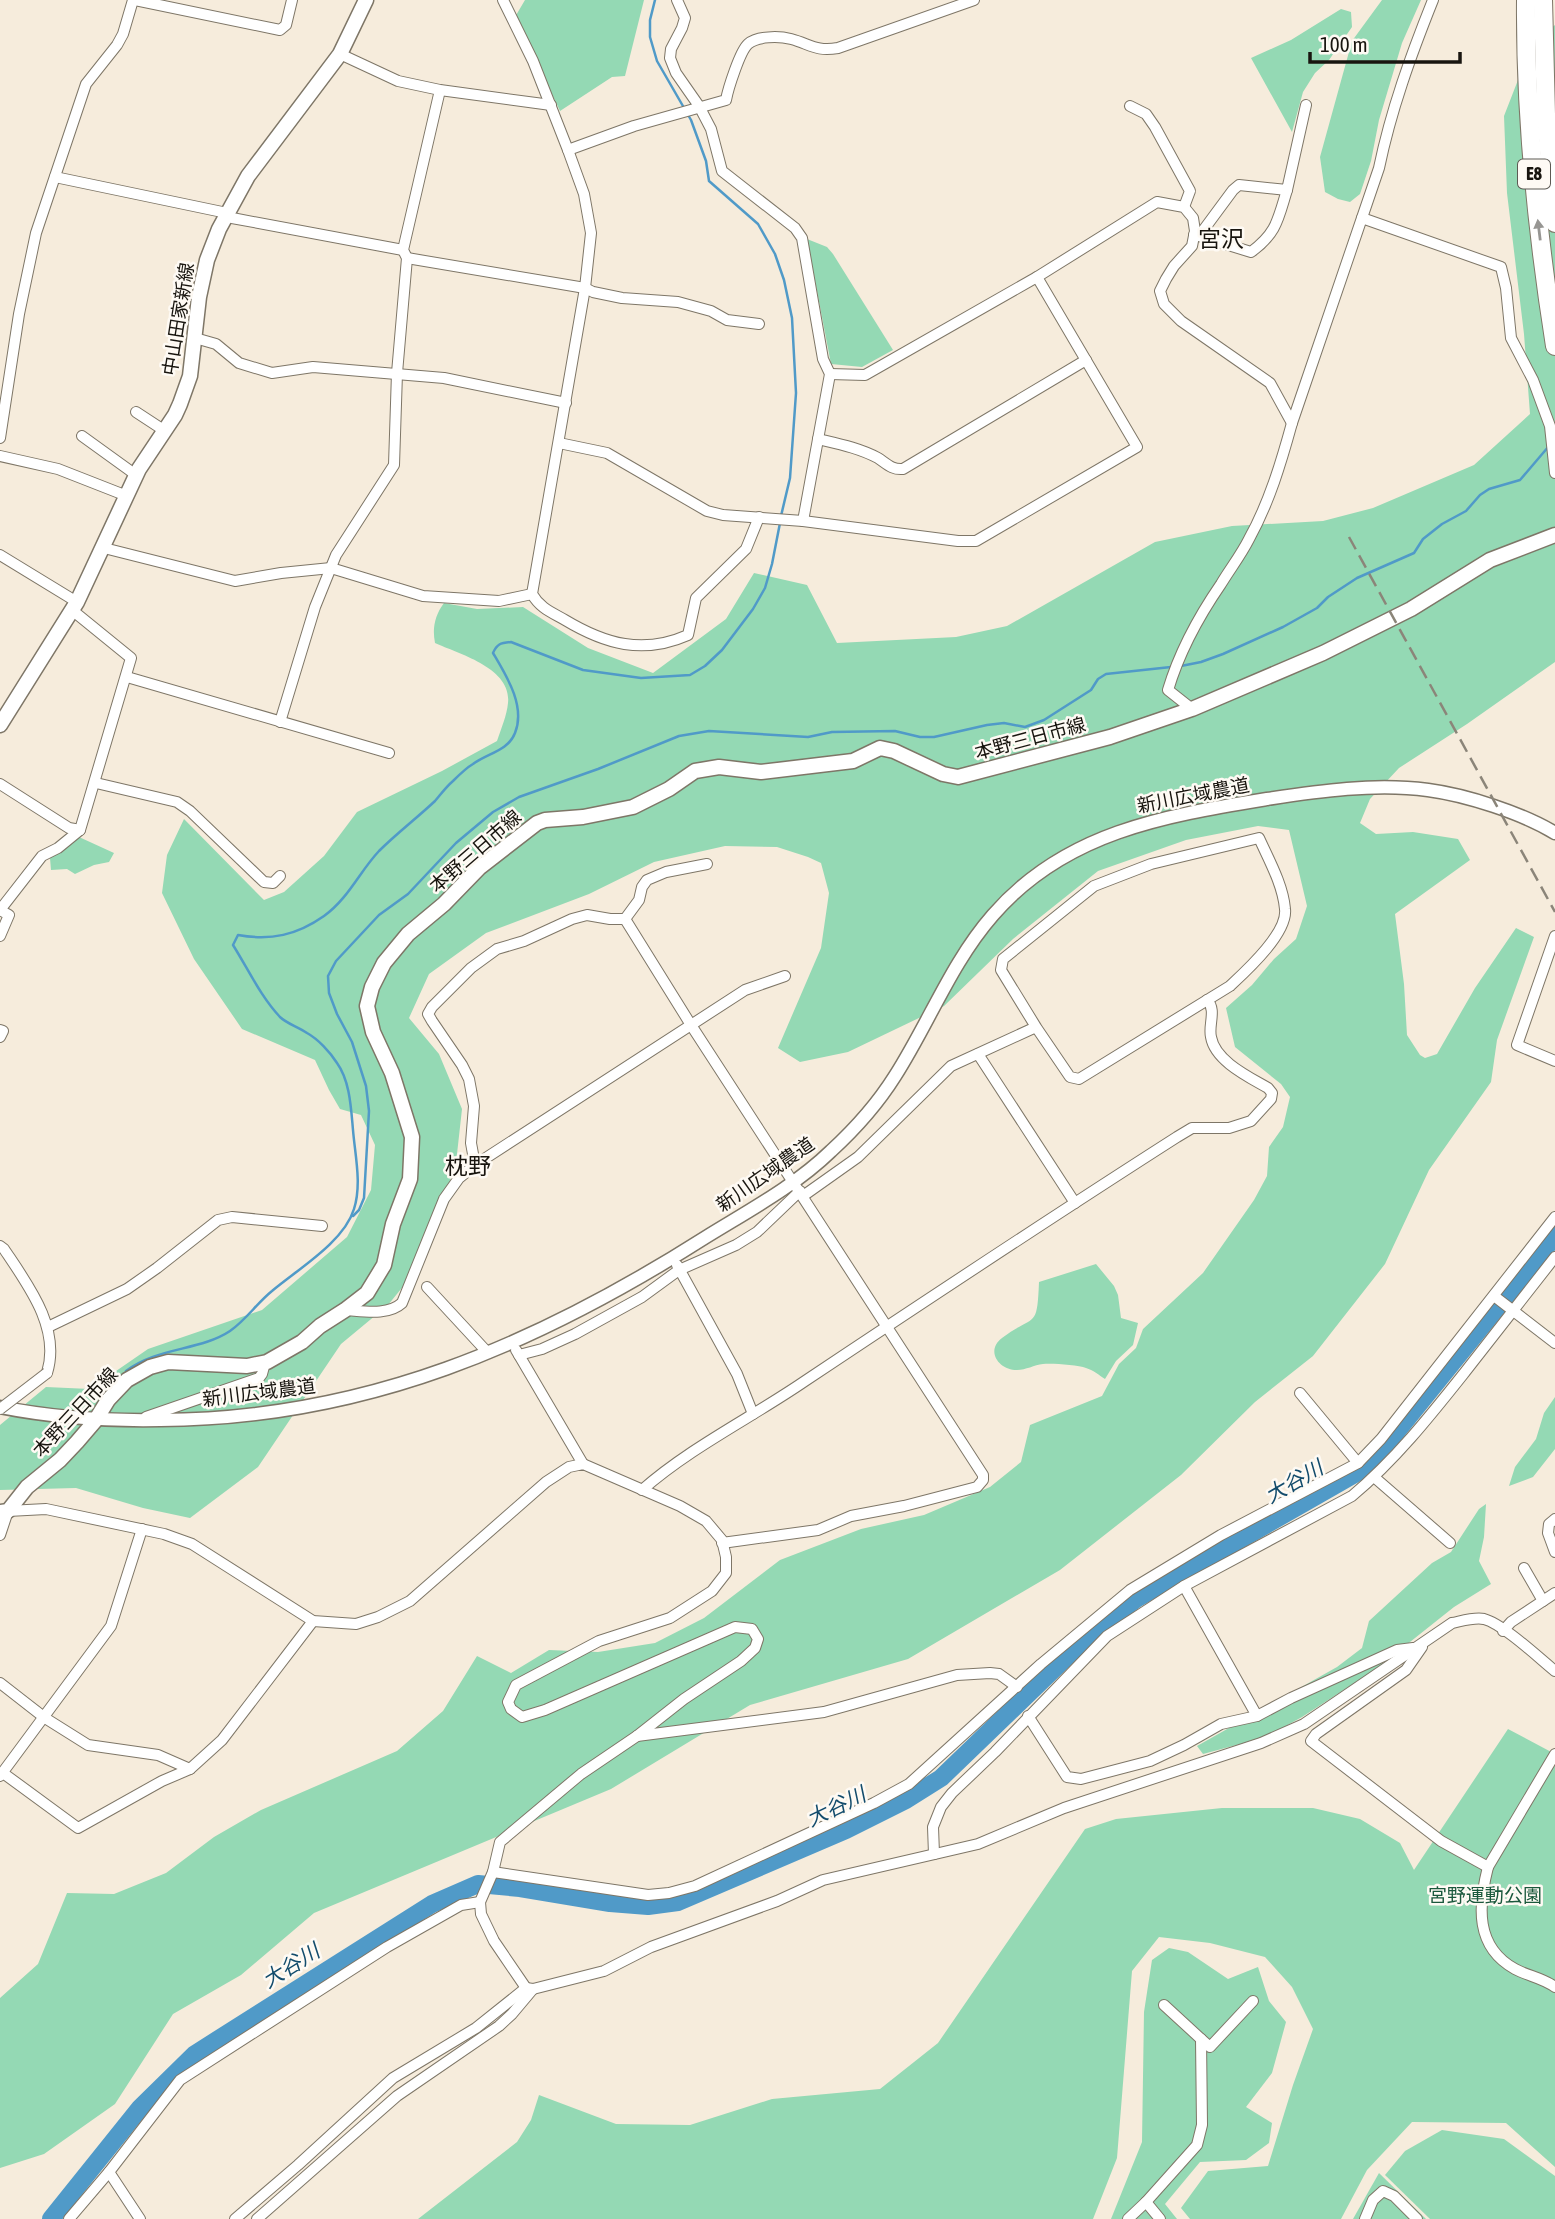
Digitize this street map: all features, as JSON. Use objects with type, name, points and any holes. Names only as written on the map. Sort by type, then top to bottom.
[{"type":"highway","name":"E8","points":[[1526,0],[1536,201],[1555,346]]},
{"type":"highway","name":"E8","points":[[1543,0],[1546,114],[1555,223]]},
{"type":"main road","name":"中山田家新線","points":[[0,725],[74,606],[104,548],[136,475],[175,415],[185,393],[190,376],[207,260],[227,213],[248,176],[340,54],[366,0]]},
{"type":"main road","name":"本野三日市線","points":[[4,1511],[27,1487],[60,1460],[127,1380],[150,1367],[168,1362],[247,1366],[265,1363],[302,1342],[367,1293],[384,1265],[393,1224],[410,1179],[412,1137],[391,1073],[373,1032],[367,1006],[372,987],[384,963],[408,934],[444,904],[479,867],[537,823],[633,807],[669,789],[695,771],[719,766],[761,772],[774,771],[853,761],[880,748],[894,751],[943,774],[958,777],[1111,737],[1192,709],[1335,647],[1411,609],[1490,561],[1555,535]]},
{"type":"street","points":[[0,438],[36,233],[86,84],[117,45],[134,0],[280,30],[286,25],[292,0]]},
{"type":"street","points":[[503,0],[533,61],[568,150],[584,194],[591,233],[585,288],[532,594],[538,604],[590,635],[628,646],[678,640],[688,635],[696,598],[746,549],[758,517]]},
{"type":"street","points":[[677,0],[685,18],[671,49],[670,58],[676,73],[711,129],[722,171],[796,228],[802,238],[823,359],[830,374],[803,521]]},
{"type":"street","points":[[568,150],[634,126],[726,100],[728,87],[747,45],[759,38],[788,38],[823,50],[838,48],[974,0]]},
{"type":"street","points":[[1192,709],[1168,690],[1175,666],[1209,602],[1251,537],[1270,493],[1379,168],[1388,127],[1408,62],[1433,0]]},
{"type":"street","points":[[340,54],[398,81],[440,90],[551,105]]},
{"type":"street","points":[[280,722],[315,607],[336,555],[394,465],[405,254],[440,90]]},
{"type":"street","points":[[1197,236],[1251,252],[1268,240],[1287,190],[1307,105]]},
{"type":"street","points":[[1130,106],[1146,114],[1190,191],[1184,207]]},
{"type":"street","points":[[55,177],[227,213],[232,218],[585,288],[622,298],[678,302],[712,311],[727,320],[759,324]]},
{"type":"street","points":[[1287,190],[1239,185],[1197,236],[1160,291],[1164,304],[1181,321],[1270,383],[1292,424]]},
{"type":"street","points":[[830,374],[865,375],[1037,276],[1157,202],[1184,207],[1193,218],[1197,236]]},
{"type":"street","points":[[1362,218],[1501,267],[1511,338],[1532,380],[1550,426],[1555,472]]},
{"type":"street","points":[[559,443],[607,453],[707,511],[723,515],[803,521],[976,541],[1137,447],[1037,276]]},
{"type":"street","points":[[195,338],[216,344],[239,363],[272,373],[313,367],[397,373],[444,378],[566,403]]},
{"type":"street","points":[[818,439],[861,451],[878,458],[895,470],[903,469],[1086,359]]},
{"type":"street","points":[[136,412],[165,430]]},
{"type":"street","points":[[82,436],[136,475]]},
{"type":"street","points":[[0,456],[58,469],[127,496]]},
{"type":"street","points":[[104,548],[235,581],[331,568],[423,596],[499,601],[532,594]]},
{"type":"street","points":[[0,555],[74,606],[131,658],[80,830],[58,848],[42,856],[0,910],[9,915],[0,936]]},
{"type":"street","points":[[127,677],[389,753]]},
{"type":"street","points":[[96,783],[177,802],[190,811],[264,882],[273,883],[280,876]]},
{"type":"street","points":[[0,784],[69,828],[80,830]]},
{"type":"street","name":"新川広域農道","points":[[0,1408],[95,1421],[192,1420],[253,1415],[354,1398],[434,1374],[488,1353],[516,1349],[599,1300],[676,1264],[799,1190],[864,1117],[894,1078],[963,954],[993,915],[1021,885],[1069,853],[1121,829],[1197,810],[1320,791],[1381,788],[1429,790],[1487,804],[1544,826],[1555,833]]},
{"type":"street","points":[[1259,838],[1281,891],[1286,912],[1281,930],[1244,973],[1230,986],[1207,1000],[1079,1079],[1070,1076],[1001,970],[1003,959],[1094,886],[1151,864],[1259,838]]},
{"type":"street","points":[[625,919],[639,900],[647,880],[666,872],[707,864]]},
{"type":"street","points":[[475,1165],[471,1143],[474,1106],[469,1079],[428,1014],[432,1007],[471,968],[497,949],[524,942],[572,919],[587,915],[625,919]]},
{"type":"street","points":[[625,919],[983,1475],[983,1480],[976,1487],[904,1506],[851,1516],[818,1530],[723,1543]]},
{"type":"street","points":[[1555,936],[1517,1045],[1555,1061]]},
{"type":"street","points":[[345,1310],[384,1311],[397,1308],[402,1303],[444,1199],[459,1178],[475,1165],[745,990],[785,975]]},
{"type":"street","points":[[642,1490],[697,1449],[1192,1128],[1229,1128],[1251,1121],[1271,1099],[1272,1093],[1231,1065],[1212,1043],[1212,1010],[1207,1000]]},
{"type":"street","points":[[516,1349],[542,1349],[606,1318],[676,1264],[736,1245],[757,1232],[799,1190],[858,1157],[951,1066],[1036,1027]]},
{"type":"street","points":[[0,1030],[4,1031],[0,1037]]},
{"type":"street","points":[[978,1054],[1075,1203]]},
{"type":"street","points":[[48,1327],[127,1289],[218,1220],[232,1217],[322,1226]]},
{"type":"street","points":[[493,1872],[648,1895],[669,1893],[695,1886],[909,1784],[1091,1621],[1130,1590],[1221,1535],[1358,1463],[1381,1439],[1555,1217]]},
{"type":"street","points":[[0,1246],[30,1289],[48,1327],[51,1359],[47,1373],[0,1408]]},
{"type":"street","points":[[934,1854],[933,1826],[941,1807],[952,1793],[1107,1636],[1184,1586],[1352,1496],[1395,1458],[1555,1257]]},
{"type":"street","points":[[676,1264],[737,1374],[753,1414]]},
{"type":"street","points":[[427,1287],[488,1353]]},
{"type":"street","points":[[1494,1296],[1555,1343]]},
{"type":"street","points":[[516,1349],[583,1464]]},
{"type":"street","points":[[135,1421],[259,1378],[265,1363]]},
{"type":"street","points":[[1300,1393],[1358,1463]]},
{"type":"street","points":[[0,1535],[4,1511],[46,1509],[164,1534],[192,1544],[313,1620],[356,1624],[378,1617],[410,1601],[546,1482],[569,1467],[583,1464],[680,1506],[706,1521],[723,1543],[726,1558],[726,1573],[712,1591],[670,1618],[599,1641],[516,1685],[508,1702],[511,1709],[522,1717],[545,1710],[735,1627],[751,1629],[758,1639],[755,1648],[741,1661],[581,1774],[500,1842],[493,1872],[480,1902],[481,1914],[494,1941],[530,1988]]},
{"type":"street","points":[[1374,1477],[1450,1543]]},
{"type":"street","points":[[1555,1519],[1549,1524],[1548,1533],[1555,1552]]},
{"type":"street","points":[[142,1530],[111,1626],[1,1774],[78,1828],[162,1781],[190,1769],[222,1740],[313,1620]]},
{"type":"street","points":[[1524,1568],[1543,1601]]},
{"type":"street","points":[[1184,1586],[1257,1716]]},
{"type":"street","points":[[1503,1630],[1555,1593]]},
{"type":"street","points":[[235,2219],[393,2078],[477,2028],[530,1988],[604,1971],[651,1947],[777,1901],[823,1880],[978,1844],[1064,1808],[1261,1744],[1304,1724],[1452,1623],[1485,1619],[1555,1671]]},
{"type":"street","points":[[1426,1641],[1406,1670],[1316,1734],[1311,1741],[1441,1841],[1488,1867]]},
{"type":"street","points":[[1028,1716],[1067,1777],[1081,1779],[1150,1761],[1221,1724],[1257,1716],[1397,1650],[1417,1647]]},
{"type":"street","points":[[637,1736],[824,1712],[957,1675],[999,1674],[1017,1687]]},
{"type":"street","points":[[0,1683],[45,1718],[88,1745],[158,1755],[190,1769]]},
{"type":"street","points":[[1555,1754],[1488,1867],[1480,1915],[1485,1937],[1494,1953],[1514,1968],[1555,1987]]},
{"type":"street","points":[[69,2219],[180,2081],[387,1947],[461,1905],[480,1902]]},
{"type":"street","points":[[257,2219],[397,2096],[499,2026],[512,2014],[530,1988]]},
{"type":"street","points":[[1164,2005],[1210,2047],[1253,2001]]},
{"type":"street","points":[[1128,2219],[1197,2145],[1202,2125],[1201,2039]]},
{"type":"street","points":[[109,2172],[140,2219]]},
{"type":"street","points":[[1365,2219],[1373,2200],[1383,2191],[1394,2196],[1417,2219]]},
{"type":"street","points":[[1146,2202],[1160,2219]]},
{"type":"green space","points":[[525,0],[644,0],[625,76],[612,77],[560,111],[515,17]]},
{"type":"green space","points":[[1382,0],[1421,0],[1402,43],[1360,194],[1350,202],[1325,192],[1320,157],[1352,41]]},
{"type":"green space","points":[[1341,9],[1351,12],[1352,27],[1303,92],[1292,132],[1251,58],[1291,40]]},
{"type":"green space","points":[[1555,25],[1555,662],[1399,768],[1370,799],[1360,823],[1376,834],[1413,832],[1458,839],[1470,860],[1395,914],[1407,1035],[1420,1055],[1425,1058],[1437,1054],[1475,988],[1516,928],[1534,937],[1497,1040],[1491,1082],[1429,1170],[1385,1264],[1313,1356],[1255,1402],[1181,1475],[1060,1570],[908,1659],[750,1705],[611,1789],[314,1913],[241,1975],[173,2014],[115,2104],[44,2154],[0,2168],[0,1998],[38,1964],[67,1893],[114,1894],[166,1873],[214,1837],[261,1810],[397,1751],[443,1711],[477,1656],[511,1673],[549,1650],[598,1652],[655,1643],[704,1618],[780,1560],[861,1529],[924,1515],[990,1487],[1021,1462],[1030,1425],[1102,1396],[1119,1364],[1136,1348],[1143,1329],[1203,1273],[1254,1200],[1267,1176],[1269,1147],[1283,1127],[1290,1097],[1281,1084],[1235,1047],[1226,1008],[1296,939],[1307,906],[1289,830],[1258,826],[1186,840],[1098,871],[1013,939],[944,1006],[848,1052],[800,1062],[778,1048],[821,948],[829,893],[821,863],[777,847],[725,846],[654,862],[589,894],[486,933],[429,974],[409,1018],[439,1054],[462,1109],[457,1154],[445,1200],[414,1273],[388,1305],[341,1344],[258,1467],[190,1518],[143,1508],[76,1488],[0,1490],[0,1425],[46,1387],[90,1389],[148,1349],[262,1310],[347,1237],[371,1190],[375,1145],[361,1115],[340,1109],[315,1060],[242,1029],[194,959],[162,893],[167,855],[184,819],[264,900],[284,892],[324,856],[357,812],[497,741],[508,703],[507,691],[502,680],[482,664],[435,643],[435,622],[444,603],[477,609],[523,607],[588,648],[653,673],[726,619],[754,573],[807,585],[837,643],[956,637],[1007,626],[1155,542],[1232,526],[1323,521],[1373,508],[1474,465],[1530,414],[1524,334],[1507,193],[1504,116],[1532,44]]},
{"type":"green space","points":[[807,239],[827,247],[833,254],[893,350],[862,367],[831,364]]},
{"type":"green space","points":[[79,837],[114,853],[109,862],[94,865],[75,874],[67,869],[51,870],[50,858]]},
{"type":"green space","points":[[1096,1264],[1114,1286],[1121,1318],[1138,1323],[1133,1345],[1116,1361],[1105,1379],[1091,1370],[1077,1366],[1043,1364],[1017,1370],[1005,1367],[996,1359],[997,1343],[1035,1315],[1039,1282]]},
{"type":"green space","points":[[1555,1397],[1555,1449],[1533,1477],[1509,1486],[1515,1467],[1536,1439],[1544,1413]]},
{"type":"green space","points":[[1486,1504],[1479,1561],[1491,1584],[1454,1607],[1376,1669],[1302,1717],[1266,1737],[1203,1754],[1197,1746],[1337,1667],[1362,1648],[1369,1621],[1432,1563],[1451,1552],[1479,1509]]},
{"type":"green space","name":"宮野運動公園","points":[[1508,1729],[1555,1754],[1555,2167],[1506,2123],[1412,2122],[1367,2170],[1341,2219],[1190,2219],[1181,2208],[1208,2171],[1268,2166],[1313,2029],[1292,1987],[1265,1957],[1210,1943],[1159,1937],[1132,1971],[1117,2158],[1093,2219],[418,2219],[517,2142],[531,2120],[539,2095],[616,2124],[690,2125],[772,2099],[880,2089],[938,2043],[1085,1829],[1116,1819],[1222,1808],[1313,1808],[1360,1819],[1400,1843],[1414,1870]]},
{"type":"green space","points":[[1169,1948],[1188,1952],[1228,1979],[1258,1967],[1269,2001],[1286,2022],[1272,2073],[1246,2107],[1272,2123],[1269,2143],[1246,2160],[1200,2162],[1165,2204],[1177,2219],[1111,2219],[1142,2142],[1144,2012],[1152,1960]]},
{"type":"green space","points":[[1442,2130],[1504,2139],[1555,2176],[1555,2219],[1430,2219],[1385,2175],[1405,2151]]},
{"type":"green space","points":[[1379,2173],[1426,2219],[1353,2219]]},
{"type":"waterway","points":[[655,0],[650,20],[650,37],[657,61],[691,120],[706,161],[709,181],[758,224],[775,254],[784,280],[792,318],[796,393],[790,478],[781,516]]},
{"type":"waterway","points":[[1181,666],[1223,654],[1283,627],[1317,608],[1328,597],[1357,578],[1414,553],[1423,539],[1442,524],[1466,511],[1480,495],[1489,489],[1520,480],[1549,446]]},
{"type":"waterway","points":[[126,1371],[151,1357],[205,1342],[230,1331],[267,1296],[331,1244],[349,1221],[354,1209],[358,1190],[357,1170],[345,1078],[324,1046],[283,1019],[267,1001],[233,945],[238,935],[283,935],[304,928],[324,916],[347,893],[379,851],[435,801],[460,774],[508,744],[515,733],[518,712],[513,691],[493,653],[498,646],[511,642],[583,670],[641,678],[690,675],[705,666],[722,650],[753,609],[765,588],[780,523]]},
{"type":"waterway","points":[[353,1216],[364,1198],[369,1111],[366,1086],[352,1042],[329,993],[328,976],[336,961],[379,915],[408,894],[456,843],[493,812],[519,797],[679,736],[709,731],[808,737],[832,732],[895,731],[920,737],[934,737],[1004,723],[1025,727],[1044,720],[1091,690],[1098,679],[1106,674],[1171,667]]},
{"type":"waterway","name":"大谷川","points":[[51,2219],[140,2108],[195,2054],[432,1904],[478,1884],[610,1903],[648,1906],[678,1902],[846,1830],[906,1800],[941,1778],[1084,1640],[1136,1599],[1360,1471],[1393,1436],[1555,1236]]},
{"type":"railway","points":[[1349,537],[1555,912]]},
{"type":"district","name":"宮沢","points":[[1221,239]]},
{"type":"district","name":"枕野","points":[[468,1166]]}]
